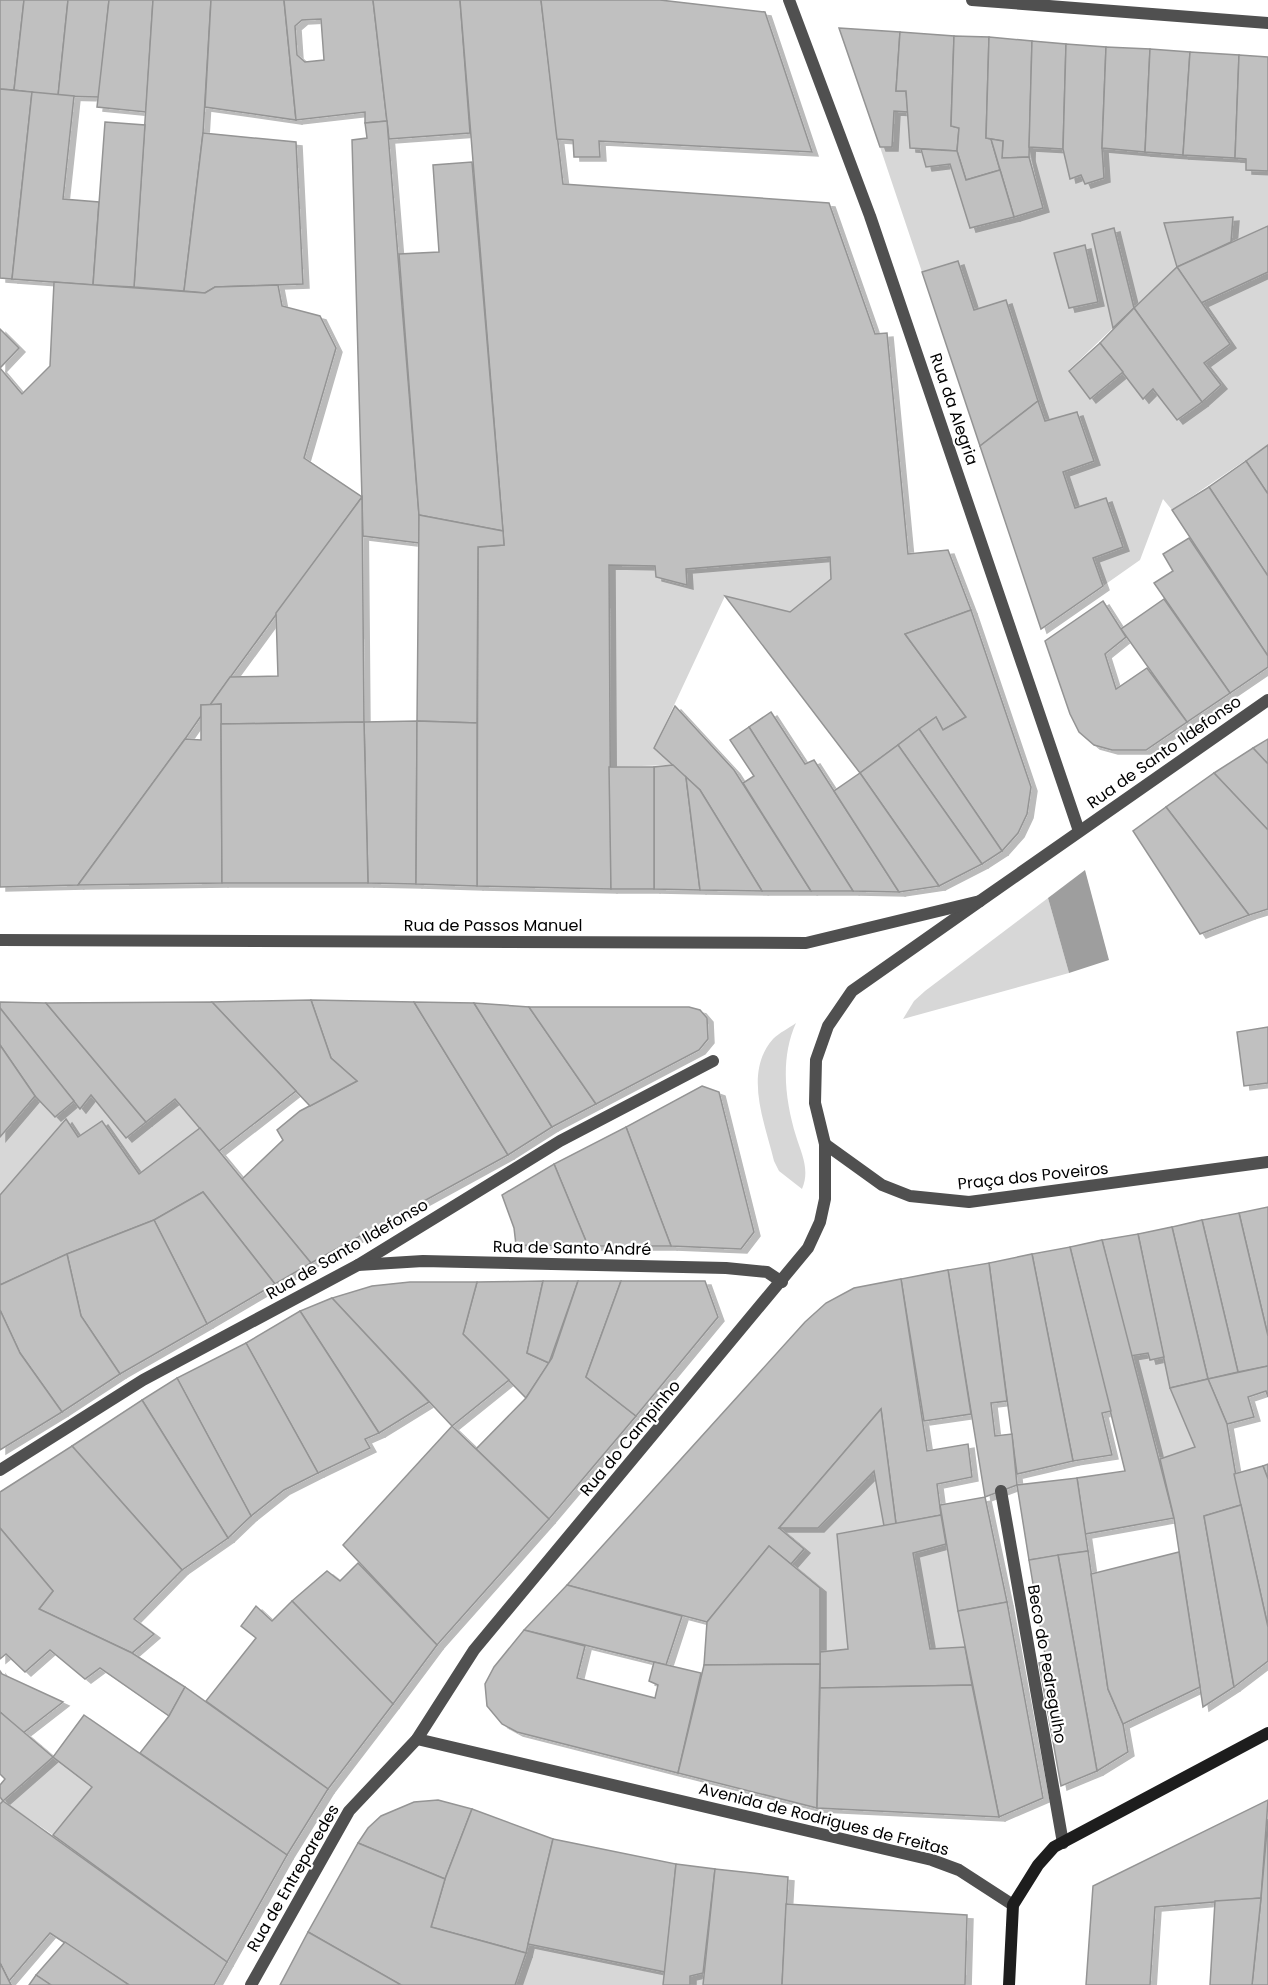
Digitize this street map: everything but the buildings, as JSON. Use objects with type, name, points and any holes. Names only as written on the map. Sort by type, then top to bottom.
[{"type":"main road","points":[[1009,1985],[1013,1905],[1038,1865],[1054,1847],[1268,1733]]},
{"type":"street","name":"Rua da Alegria","points":[[789,0],[893,280],[1079,831]]},
{"type":"street","points":[[972,0],[1268,23]]},
{"type":"street","name":"Rua de Santo Ildefonso","points":[[1079,831],[1268,700]]},
{"type":"street","points":[[825,1144],[815,1103],[816,1060],[828,1026],[852,991],[1079,831]]},
{"type":"street","name":"Rua de Passos Manuel","points":[[0,940],[806,943],[980,901]]},
{"type":"street","name":"Rua de Santo Ildefonso","points":[[0,1470],[143,1380],[358,1265],[560,1141],[713,1062]]},
{"type":"street","name":"Praça dos Poveiros","points":[[825,1144],[882,1185],[910,1196],[969,1202],[1268,1162]]},
{"type":"street","name":"Rua do Campinho","points":[[417,1738],[474,1650],[783,1282],[808,1248],[820,1222],[825,1199],[825,1144]]},
{"type":"street","name":"Rua de Santo André","points":[[358,1265],[423,1262],[726,1268],[767,1272],[783,1282]]},
{"type":"street","name":"Beco do Pedregulho","points":[[1001,1491],[1052,1792],[1063,1843]]},
{"type":"street","name":"Avenida de Rodrigues de Freitas","points":[[417,1738],[932,1860],[958,1870],[1013,1905]]},
{"type":"street","name":"Rua de Entreparedes","points":[[251,1985],[349,1811],[417,1738]]},
{"type":"shaded area","points":[[894,111],[908,112],[926,167],[950,164],[971,228],[1042,208],[1029,147],[1063,149],[1070,179],[1081,175],[1085,183],[1104,178],[1102,148],[1246,159],[1246,170],[1268,171],[1268,226],[1231,242],[1232,217],[1164,223],[1177,267],[1134,308],[1114,228],[1092,234],[1113,328],[1069,370],[1090,399],[1123,372],[1143,398],[1153,389],[1220,385],[1204,363],[1230,344],[1201,303],[1268,272],[1268,445],[1172,510],[1163,499],[1140,560],[1103,586],[1093,558],[1123,547],[1106,498],[1075,508],[1063,472],[1094,461],[1078,412],[1045,421],[1006,301],[974,310],[958,261],[922,272],[880,147],[892,147]],"holes":[[[1084,245],[1098,301],[1070,308],[1055,253]]]},
{"type":"shaded area","points":[[830,557],[831,579],[790,612],[725,596],[654,748],[673,765],[609,767],[609,565],[655,566],[657,577],[687,585],[686,569]]},
{"type":"shaded area","points":[[1085,870],[1109,960],[1069,973],[1048,898]]},
{"type":"shaded area","points":[[1048,898],[1069,973],[903,1019],[914,1001],[925,991]]},
{"type":"shaded area","points":[[796,1023],[788,1050],[786,1079],[789,1108],[805,1169],[802,1189],[779,1171],[774,1161],[762,1115],[758,1083],[759,1067],[764,1052],[773,1039]]},
{"type":"shaded area","points":[[91,1095],[126,1138],[175,1099],[200,1128],[139,1174],[102,1121],[78,1137],[65,1119],[0,1195],[0,1137],[35,1096],[55,1117],[74,1101],[80,1108]]},
{"type":"shaded area","points":[[1148,1353],[1150,1360],[1164,1357],[1170,1388],[1195,1447],[1160,1459],[1130,1356]]},
{"type":"shaded area","points":[[874,1471],[884,1526],[837,1534],[848,1649],[820,1652],[820,1588],[791,1564],[804,1549],[779,1528],[818,1528]]},
{"type":"shaded area","points":[[946,1544],[965,1647],[930,1649],[913,1553]]},
{"type":"shaded area","points":[[53,1757],[92,1787],[53,1835],[3,1801]]},
{"type":"shaded area","points":[[528,1944],[665,1972],[663,1985],[515,1985]]},
{"type":"shaded area","points":[[703,1973],[703,1985],[690,1985],[690,1976]]}]
